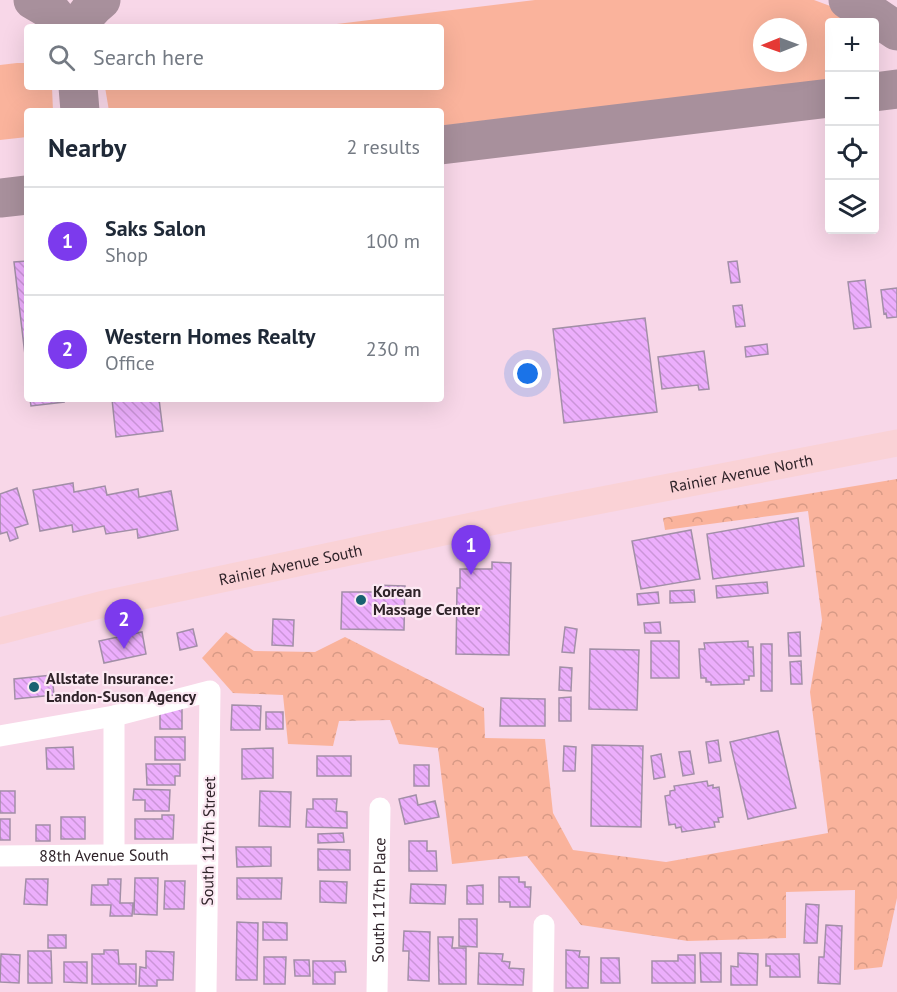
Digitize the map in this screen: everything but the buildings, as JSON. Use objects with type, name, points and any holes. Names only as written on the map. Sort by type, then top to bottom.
[{"type":"main road","name":"Rainier Avenue North","points":[[584,504],[897,443]]},
{"type":"main road","name":"Rainier Avenue South","points":[[0,631],[129,599],[584,504]]},
{"type":"street","name":"South 117th Street","points":[[114,716],[210,691],[206,992]]},
{"type":"street","points":[[0,736],[114,716],[114,855]]},
{"type":"street","name":"South 117th Place","points":[[377,992],[380,808]]},
{"type":"street","name":"88th Avenue South","points":[[0,856],[208,854]]},
{"type":"street","points":[[543,992],[544,925]]},
{"type":"green space","points":[[535,0],[814,0],[857,18],[825,18],[825,80],[444,126],[444,108],[108,108],[106,90],[444,90],[444,24],[337,24]]},
{"type":"green space","points":[[24,63],[24,90],[52,90],[53,108],[24,108],[24,137],[0,140],[0,65]]},
{"type":"green space","points":[[897,479],[897,898],[882,967],[854,970],[855,890],[786,892],[786,938],[688,941],[581,925],[527,856],[452,864],[438,748],[399,744],[390,720],[339,721],[333,746],[288,744],[283,695],[233,693],[202,658],[226,632],[254,651],[315,652],[345,637],[484,708],[485,738],[545,739],[553,813],[573,850],[666,862],[828,833],[810,692],[822,620],[808,511],[665,530],[663,518]]},
{"type":"taxiway","points":[[33,0],[50,10],[62,24]]},
{"type":"taxiway","points":[[82,24],[101,0]]},
{"type":"taxiway","points":[[848,0],[897,31]]},
{"type":"taxiway","points":[[879,91],[897,89]]},
{"type":"taxiway","points":[[78,90],[80,108]]},
{"type":"taxiway","points":[[444,145],[825,99]]},
{"type":"taxiway","points":[[0,198],[24,195]]},
{"type":"place","name":"Saks Salon","points":[[471,575]]},
{"type":"place","name":"Korean Massage Center","points":[[361,600]]},
{"type":"place","name":"Western Homes Realty","points":[[124,649]]},
{"type":"place","name":"Allstate Insurance: Landon-Suson Agency","points":[[34,687]]}]
